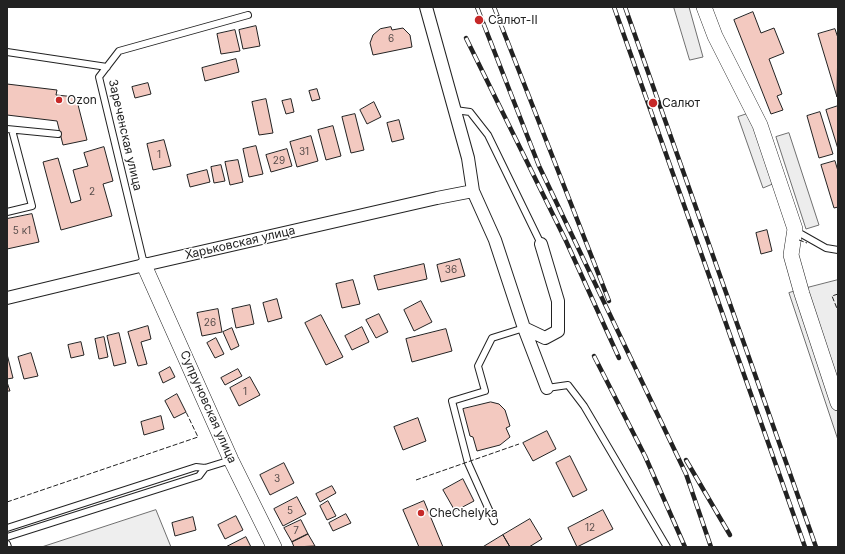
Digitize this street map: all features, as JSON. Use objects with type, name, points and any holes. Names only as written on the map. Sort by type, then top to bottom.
[{"type":"street","points":[[426,7],[468,158],[473,191],[495,240],[524,328],[546,388]]},
{"type":"street","points":[[704,7],[715,36],[760,125],[794,229],[791,255],[802,294],[838,403]]},
{"type":"street","name":"Харьковская улица","points":[[7,298],[144,265],[473,191]]},
{"type":"street","points":[[524,328],[545,338],[558,332],[558,301],[541,244]]},
{"type":"street","name":"Супруновская улица","points":[[144,265],[231,460],[274,547]]},
{"type":"lane","name":"Зареченская улица","points":[[144,265],[99,77],[119,52],[248,15]]},
{"type":"lane","points":[[7,52],[107,67]]},
{"type":"lane","points":[[455,110],[470,112],[488,135],[541,244]]},
{"type":"lane","points":[[7,212],[32,206],[9,129],[58,134]]},
{"type":"lane","points":[[794,229],[826,248],[838,250]]},
{"type":"lane","points":[[494,521],[468,463],[452,401],[485,391],[478,366],[492,338],[524,328]]},
{"type":"lane","points":[[546,388],[568,385],[580,400],[667,547]]},
{"type":"lane","points":[[7,528],[196,467],[205,468],[231,460]]},
{"type":"lane","points":[[7,537],[199,476],[205,468]]},
{"type":"shaded area","points":[[674,7],[689,7],[703,57],[690,60]]},
{"type":"shaded area","points":[[750,113],[775,183],[763,188],[738,117]]},
{"type":"shaded area","points":[[789,133],[819,225],[806,229],[776,137]]},
{"type":"shaded area","points":[[838,280],[838,394],[803,289]]},
{"type":"shaded area","points":[[799,290],[838,408],[838,440],[789,293]]},
{"type":"shaded area","points":[[156,510],[171,547],[42,547]]},
{"type":"building","points":[[753,12],[761,33],[774,28],[784,53],[769,59],[782,94],[777,96],[783,110],[771,114],[734,20]]},
{"type":"building","points":[[256,26],[260,46],[243,49],[239,30]]},
{"type":"building","points":[[391,27],[392,30],[403,28],[410,35],[412,47],[373,55],[370,43],[373,35],[380,29]]},
{"type":"building","points":[[835,29],[838,38],[837,97],[818,34]]},
{"type":"building","points":[[235,30],[240,51],[221,54],[217,34]]},
{"type":"building","points":[[236,59],[239,72],[205,81],[202,68]]},
{"type":"building","points":[[148,83],[151,94],[135,98],[132,87]]},
{"type":"building","points":[[7,84],[57,90],[56,95],[76,97],[87,140],[63,145],[57,121],[7,115]]},
{"type":"building","points":[[317,89],[320,99],[312,101],[309,91]]},
{"type":"building","points":[[266,99],[273,133],[259,135],[252,102]]},
{"type":"building","points":[[291,99],[294,112],[286,114],[282,101]]},
{"type":"building","points":[[374,102],[381,117],[367,124],[360,110]]},
{"type":"building","points":[[838,106],[838,149],[826,110]]},
{"type":"building","points":[[820,112],[833,154],[819,158],[807,116]]},
{"type":"building","points":[[355,114],[364,150],[351,153],[342,117]]},
{"type":"building","points":[[399,120],[404,139],[392,142],[387,123]]},
{"type":"building","points":[[333,126],[341,156],[326,160],[318,130]]},
{"type":"building","points":[[311,136],[318,161],[297,167],[290,142]]},
{"type":"building","points":[[164,140],[171,166],[153,170],[147,144]]},
{"type":"building","points":[[256,146],[263,174],[249,177],[243,149]]},
{"type":"building","points":[[104,147],[113,181],[103,184],[112,216],[61,230],[43,162],[58,158],[71,203],[81,200],[73,170],[88,166],[84,153]]},
{"type":"building","points":[[287,149],[292,166],[271,172],[266,155]]},
{"type":"building","points":[[238,160],[243,182],[230,185],[225,162]]},
{"type":"building","points":[[835,161],[838,171],[838,207],[834,208],[821,165]]},
{"type":"building","points":[[221,165],[225,181],[214,183],[211,167]]},
{"type":"building","points":[[207,170],[210,182],[190,187],[187,175]]},
{"type":"building","points":[[32,214],[39,242],[7,249],[7,219]]},
{"type":"building","points":[[767,230],[772,251],[761,254],[756,233]]},
{"type":"building","points":[[460,259],[465,276],[441,282],[437,265]]},
{"type":"building","points":[[424,264],[427,279],[378,290],[374,276]]},
{"type":"building","points":[[353,280],[360,304],[342,308],[336,284]]},
{"type":"building","points":[[277,299],[282,318],[268,322],[263,303]]},
{"type":"building","points":[[421,301],[432,322],[414,331],[404,310]]},
{"type":"building","points":[[250,305],[254,324],[236,328],[232,309]]},
{"type":"building","points":[[218,309],[222,332],[202,336],[197,313]]},
{"type":"building","points":[[379,314],[388,332],[376,338],[366,320]]},
{"type":"building","points":[[321,315],[343,357],[326,365],[305,323]]},
{"type":"building","points":[[148,326],[151,339],[141,342],[147,364],[138,366],[128,332]]},
{"type":"building","points":[[362,327],[369,342],[352,350],[345,336]]},
{"type":"building","points":[[232,328],[239,346],[231,350],[223,332]]},
{"type":"building","points":[[446,329],[452,351],[412,362],[406,339]]},
{"type":"building","points":[[119,333],[126,363],[114,366],[107,336]]},
{"type":"building","points":[[104,337],[108,357],[99,359],[95,339]]},
{"type":"building","points":[[216,338],[224,354],[215,358],[207,343]]},
{"type":"building","points":[[81,342],[84,355],[71,358],[68,345]]},
{"type":"building","points":[[31,353],[38,376],[24,379],[18,357]]},
{"type":"building","points":[[7,354],[13,378],[7,379]]},
{"type":"building","points":[[170,367],[175,377],[163,383],[159,373]]},
{"type":"building","points":[[238,369],[242,376],[225,385],[221,378]]},
{"type":"building","points":[[250,377],[260,395],[239,406],[230,388]]},
{"type":"building","points":[[7,382],[10,391],[7,391]]},
{"type":"building","points":[[177,394],[186,412],[174,418],[165,401]]},
{"type":"building","points":[[491,402],[499,404],[505,410],[510,426],[506,428],[510,437],[500,445],[477,451],[473,437],[470,436],[463,409]]},
{"type":"building","points":[[161,416],[164,429],[144,435],[141,422]]},
{"type":"building","points":[[418,418],[426,441],[403,450],[394,427]]},
{"type":"building","points":[[547,431],[556,449],[533,461],[523,443]]},
{"type":"building","points":[[570,456],[587,490],[573,497],[556,463]]},
{"type":"building","points":[[284,463],[294,483],[270,495],[260,475]]},
{"type":"building","points":[[463,479],[474,501],[455,511],[443,490]]},
{"type":"building","points":[[332,486],[336,493],[320,502],[316,494]]},
{"type":"building","points":[[297,497],[306,514],[283,526],[274,509]]},
{"type":"building","points":[[328,501],[336,516],[327,520],[320,506]]},
{"type":"building","points":[[424,501],[443,547],[419,547],[403,510]]},
{"type":"building","points":[[603,510],[613,529],[577,547],[568,528]]},
{"type":"building","points":[[346,514],[351,523],[333,531],[329,523]]},
{"type":"building","points":[[236,516],[243,530],[225,539],[218,525]]},
{"type":"building","points":[[193,517],[196,530],[175,536],[172,523]]},
{"type":"building","points":[[530,519],[542,539],[529,547],[510,547],[503,535]]},
{"type":"building","points":[[301,520],[308,534],[292,542],[284,528]]},
{"type":"building","points":[[308,534],[315,546],[294,547],[292,542]]},
{"type":"building","points":[[503,535],[510,547],[483,547]]},
{"type":"building","points":[[246,537],[251,547],[226,547]]},
{"type":"railway","points":[[477,7],[539,166],[686,474],[711,547]]},
{"type":"railway","points":[[494,7],[609,301]]},
{"type":"railway","points":[[614,7],[805,547]]},
{"type":"railway","points":[[625,7],[816,547]]},
{"type":"railway","points":[[466,38],[566,241],[619,358]]},
{"type":"railway","points":[[594,356],[645,456],[685,547]]},
{"type":"railway","points":[[686,460],[730,535]]},
{"type":"fence","points":[[799,240],[807,243]]},
{"type":"fence","points":[[838,294],[832,296],[838,311]]},
{"type":"fence","points":[[7,502],[198,437],[186,412]]},
{"type":"fence","points":[[416,480],[519,444]]},
{"type":"place","name":"Салют-II","points":[[479,20]]},
{"type":"place","name":"Ozon","points":[[59,100]]},
{"type":"place","name":"Салют","points":[[653,103]]},
{"type":"place","name":"CheChelyka","points":[[421,513]]}]
